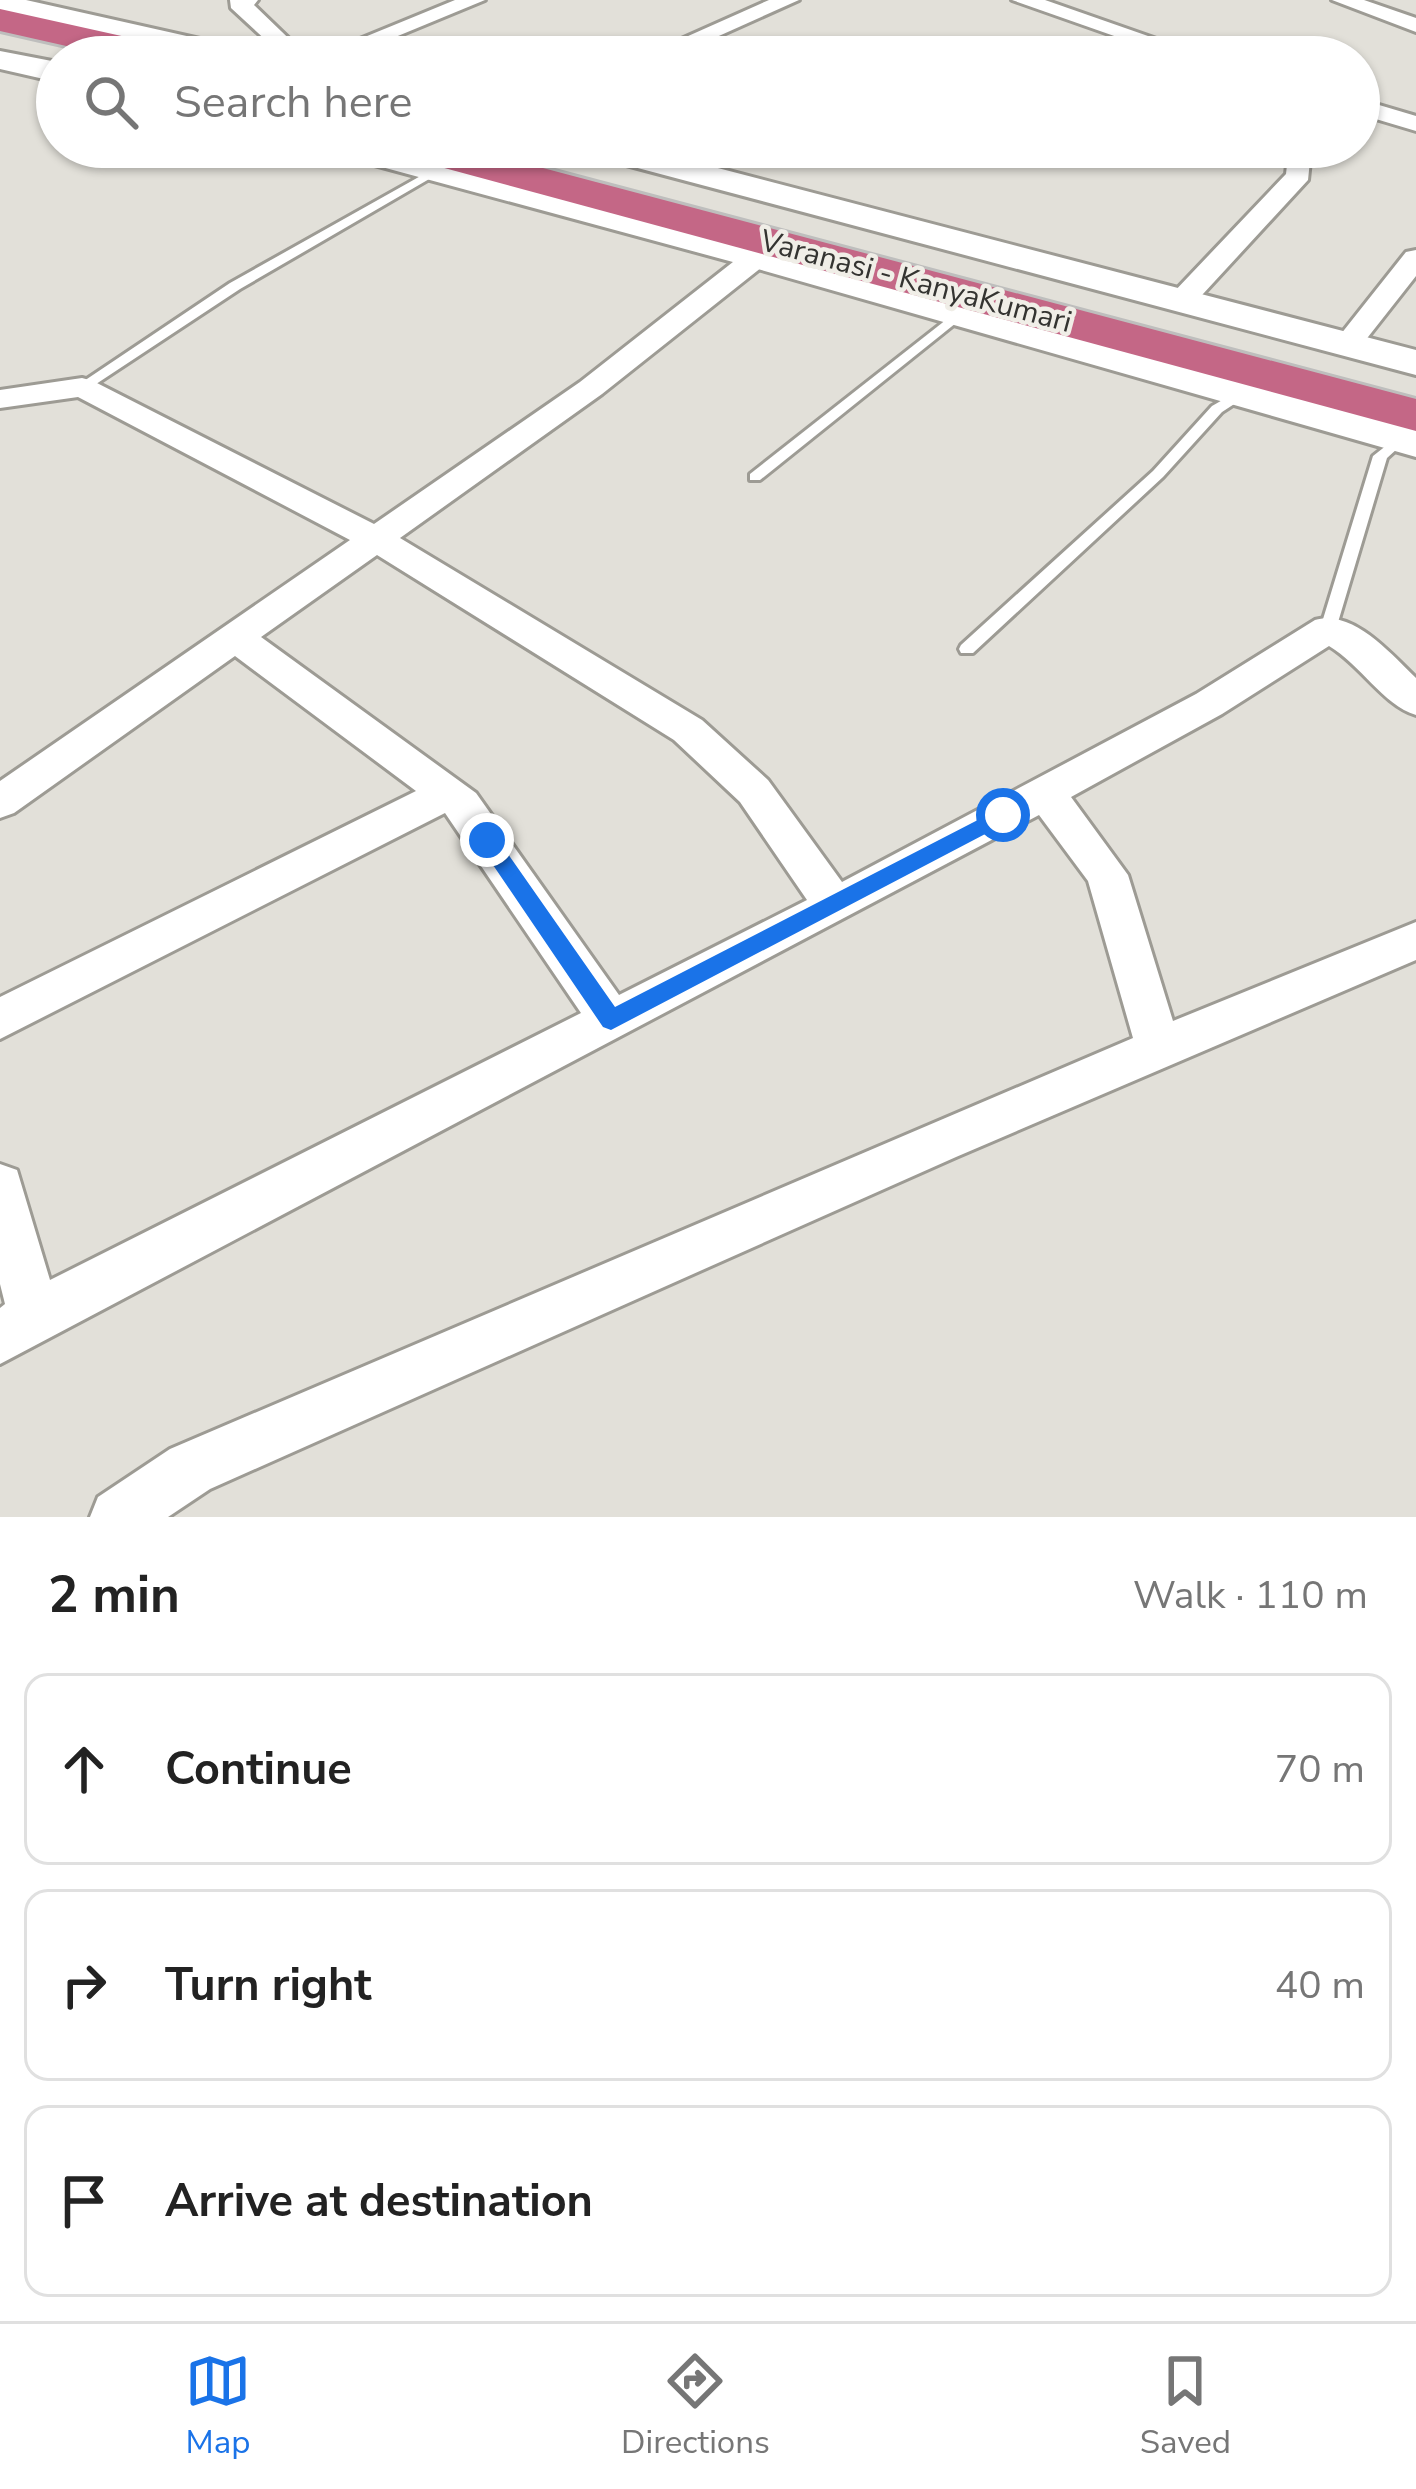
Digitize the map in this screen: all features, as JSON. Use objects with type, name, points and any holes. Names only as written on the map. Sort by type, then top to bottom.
[{"type":"highway","points":[[0,20],[72,36]]},
{"type":"highway","points":[[0,40],[36,48]]},
{"type":"highway","name":"Varanasi - KanyaKumari","points":[[458,168],[1411,432]]},
{"type":"highway","points":[[587,168],[1416,388]]},
{"type":"street","points":[[381,36],[474,0]]},
{"type":"street","points":[[702,36],[788,0]]},
{"type":"street","points":[[1023,0],[1133,36]]},
{"type":"street","points":[[1343,0],[1416,25]]},
{"type":"street","points":[[234,1],[273,36]]},
{"type":"street","points":[[0,4],[144,36]]},
{"type":"street","points":[[0,60],[36,68]]},
{"type":"street","points":[[1380,113],[1416,124]]},
{"type":"street","points":[[457,168],[956,316],[1240,394],[1411,432]]},
{"type":"street","points":[[676,168],[1416,363]]},
{"type":"street","points":[[1180,301],[1299,175],[1299,168]]},
{"type":"street","points":[[0,802],[591,388],[757,256]]},
{"type":"street","points":[[1347,345],[1416,258]]},
{"type":"street","points":[[0,399],[82,387],[376,539],[688,730],[754,791],[835,906]]},
{"type":"street","points":[[0,1187],[17,1327],[835,906],[1209,704],[1328,629],[1365,650],[1416,700]]},
{"type":"street","points":[[235,637],[462,804],[611,1020]]},
{"type":"street","points":[[1045,793],[1107,875],[1159,1048]]},
{"type":"street","points":[[0,1019],[448,794]]},
{"type":"street","points":[[118,1517],[190,1469],[1416,940]]},
{"type":"lane","points":[[82,387],[412,168]]},
{"type":"lane","points":[[755,477],[956,316]]},
{"type":"lane","points":[[967,649],[1158,474],[1216,409],[1240,394]]},
{"type":"lane","points":[[1328,629],[1380,456],[1411,432]]},
{"type":"route","points":[[487,840],[611,1020],[1003,815]]}]
